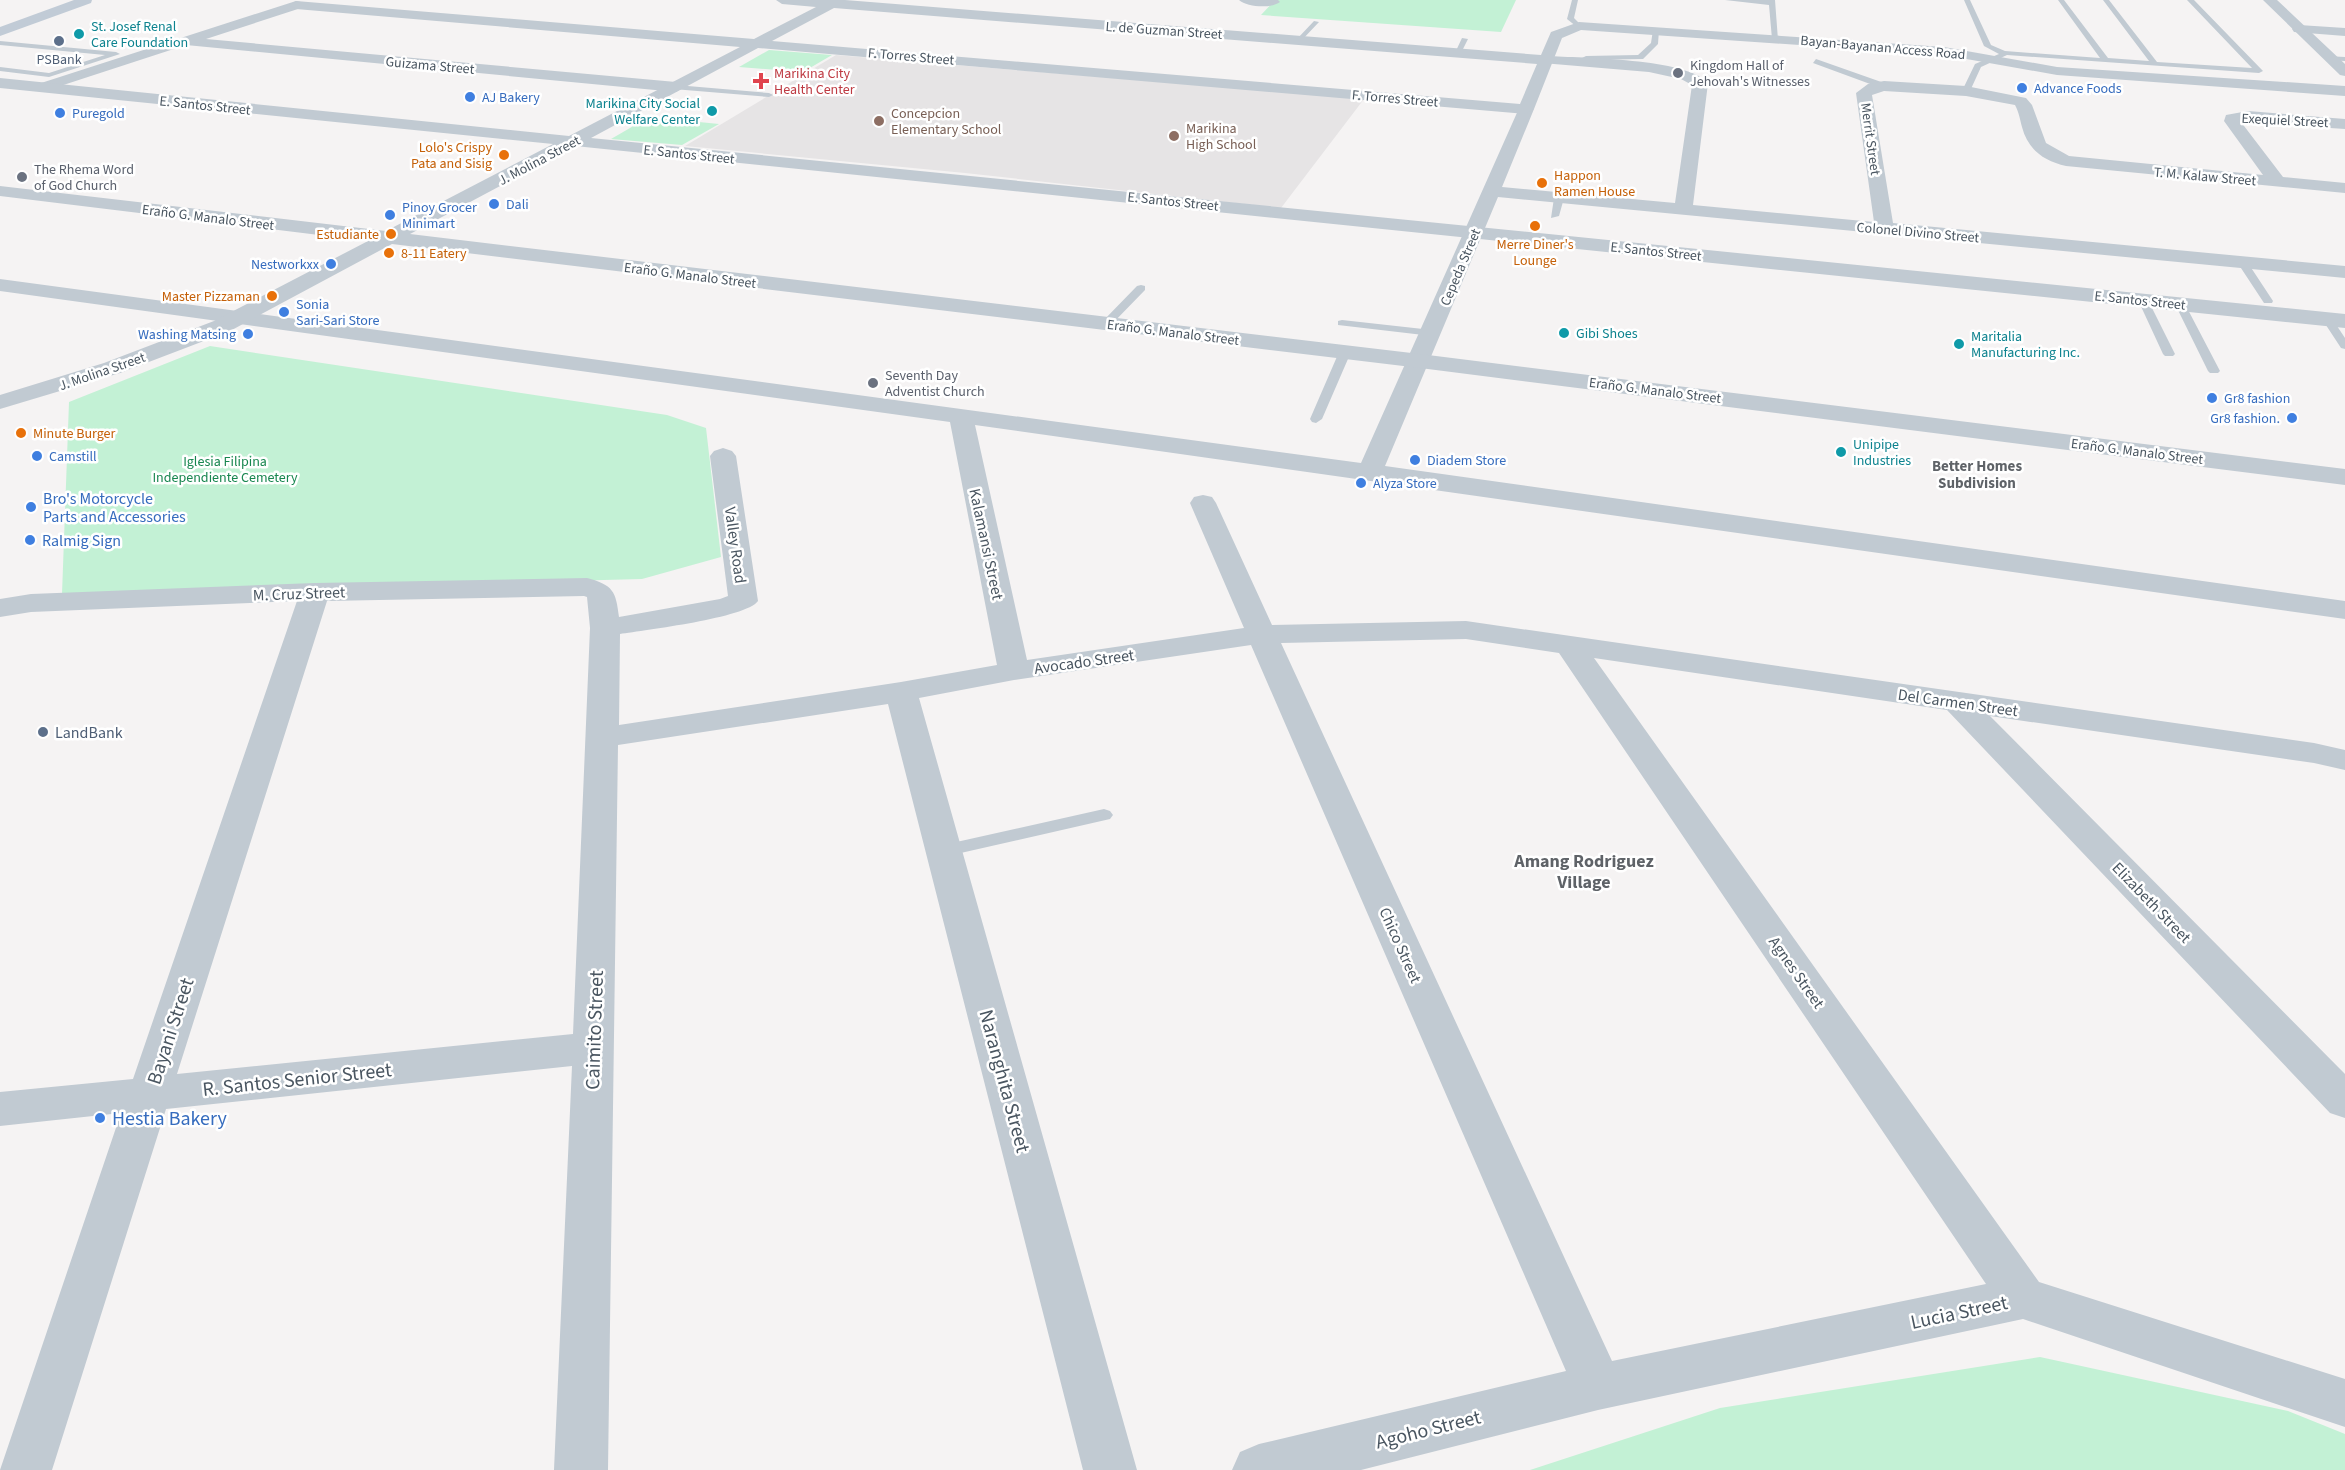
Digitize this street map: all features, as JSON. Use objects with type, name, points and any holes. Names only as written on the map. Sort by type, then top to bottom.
[{"type":"main road","points":[[0,33],[86,0]]},
{"type":"street","points":[[43,87],[312,0]]},
{"type":"street","name":"L. de Guzman Street","points":[[782,0],[836,2],[1547,60],[1641,62],[1682,73],[1700,83],[1683,209]]},
{"type":"street","points":[[1245,0],[1272,2]]},
{"type":"street","points":[[2269,0],[2345,72]]},
{"type":"street","name":"J. Molina Street","points":[[0,402],[62,385],[145,357],[240,317],[836,2]]},
{"type":"street","name":"F. Torres Street","points":[[296,5],[1526,109]]},
{"type":"street","points":[[1547,60],[1556,35],[1579,26]]},
{"type":"street","name":"Bayan-Bayanan Access Road","points":[[1579,26],[1944,51],[1998,56],[2028,68],[2057,71],[2345,91]]},
{"type":"street","points":[[2299,29],[2345,32]]},
{"type":"street","name":"Guizama Street","points":[[184,41],[676,87]]},
{"type":"street","name":"Cepeda Street","points":[[1370,472],[1420,361],[1547,60]]},
{"type":"street","name":"E. Santos Street","points":[[0,83],[2336,320]]},
{"type":"street","name":"Merrit Street","points":[[1884,228],[1864,99],[1868,90],[1884,86],[1965,91],[2013,99]]},
{"type":"street","name":"T. M. Kalaw Street","points":[[2013,99],[2024,105],[2040,150],[2047,155],[2066,161],[2345,188]]},
{"type":"street","name":"Exequiel Street","points":[[2278,182],[2232,118],[2248,116],[2345,124]]},
{"type":"street","name":"Eraño G. Manalo Street","points":[[0,191],[1420,361],[2345,477]]},
{"type":"street","name":"Colonel Divino Street","points":[[1491,191],[1557,207],[1683,209],[2345,272]]},
{"type":"street","points":[[0,285],[1370,472],[2345,610]]},
{"type":"street","name":"Kalamansi Street","points":[[961,417],[1014,671]]},
{"type":"street","name":"Valley Road","points":[[602,609],[725,608],[742,601],[723,456]]},
{"type":"street","name":"Chico Street","points":[[1203,503],[1598,1387]]},
{"type":"street","name":"M. Cruz Street","points":[[0,608],[31,603],[315,592],[587,587],[602,609]]},
{"type":"street","name":"Bayani Street","points":[[25,1470],[315,592]]},
{"type":"street","name":"Caimito Street","points":[[581,1470],[602,738],[602,609]]},
{"type":"street","name":"Avocado Street","points":[[602,738],[901,692],[1014,671],[1262,634],[1466,630],[1570,646]]},
{"type":"street","name":"Del Carmen Street","points":[[1570,646],[2314,753],[2345,760]]},
{"type":"street","name":"Agnes Street","points":[[1570,646],[2023,1298]]},
{"type":"street","name":"Naranghita Street","points":[[901,692],[1110,1470]]},
{"type":"street","name":"Elizabeth Street","points":[[1959,703],[2345,1101]]},
{"type":"street","name":"R. Santos Senior Street","points":[[0,1109],[593,1048]]},
{"type":"street","name":"Lucia Street","points":[[1598,1387],[2023,1298],[2345,1402]]},
{"type":"street","name":"Agoho Street","points":[[1259,1470],[1598,1387]]},
{"type":"lane","points":[[1575,0],[1570,19],[1579,26]]},
{"type":"lane","points":[[1728,0],[1772,1],[1776,39]]},
{"type":"lane","points":[[1967,0],[1988,46],[1998,56]]},
{"type":"lane","points":[[2061,0],[2106,60]]},
{"type":"lane","points":[[2106,0],[2156,64]]},
{"type":"lane","points":[[1965,91],[1978,66],[1998,56],[2106,60],[2259,71],[2190,0]]},
{"type":"lane","points":[[1299,40],[1316,22]]},
{"type":"lane","points":[[1586,58],[1641,62],[1654,44],[1656,30]]},
{"type":"lane","points":[[1457,53],[1464,39]]},
{"type":"lane","points":[[0,43],[116,54],[49,75],[0,69]]},
{"type":"lane","points":[[2330,58],[2345,59]]},
{"type":"lane","points":[[1816,61],[1884,86]]},
{"type":"lane","points":[[676,87],[769,95]]},
{"type":"lane","points":[[2242,262],[2268,301]]},
{"type":"lane","points":[[1106,324],[1141,288]]},
{"type":"lane","points":[[2143,300],[2169,354]]},
{"type":"lane","points":[[2180,304],[2214,372]]},
{"type":"lane","points":[[2336,320],[2345,346]]},
{"type":"lane","points":[[1342,323],[1432,333]]},
{"type":"lane","points":[[1316,419],[1345,352]]},
{"type":"lane","points":[[943,850],[1104,815]]},
{"type":"shaded area","points":[[836,55],[1364,99],[1281,208],[965,173],[685,146]]},
{"type":"green space","points":[[1275,0],[1516,0],[1501,32],[1261,15]]},
{"type":"green space","points":[[769,50],[832,55],[803,72],[739,67]]},
{"type":"green space","points":[[649,117],[719,124],[682,145],[611,139]]},
{"type":"green space","name":"Iglesia Filipina Independiente Cemetery","points":[[210,346],[667,415],[706,428],[721,557],[642,579],[62,594],[69,402]]},
{"type":"green space","points":[[2040,1357],[2288,1411],[2345,1434],[2345,1470],[1530,1470],[1720,1408]]},
{"type":"place","name":"St. Josef Renal Care Foundation","points":[[79,34]]},
{"type":"place","name":"PSBank","points":[[59,41]]},
{"type":"place","name":"Kingdom Hall of Jehovah's Witnesses","points":[[1678,73]]},
{"type":"place","name":"Marikina City Health Center","points":[[761,81]]},
{"type":"place","name":"Advance Foods","points":[[2022,88]]},
{"type":"place","name":"AJ Bakery","points":[[470,97]]},
{"type":"place","name":"Marikina City Social Welfare Center","points":[[712,111]]},
{"type":"place","name":"Puregold","points":[[60,113]]},
{"type":"place","name":"Concepcion Elementary School","points":[[879,121]]},
{"type":"place","name":"Marikina High School","points":[[1174,136]]},
{"type":"place","name":"Lolo's Crispy Pata and Sisig","points":[[504,155]]},
{"type":"place","name":"The Rhema Word of God Church","points":[[22,177]]},
{"type":"place","name":"Happon Ramen House","points":[[1542,183]]},
{"type":"place","name":"Dali","points":[[494,204]]},
{"type":"place","name":"Pinoy Grocer Minimart","points":[[390,215]]},
{"type":"place","name":"Merre Diner's Lounge","points":[[1535,226]]},
{"type":"place","name":"Estudiante","points":[[391,234]]},
{"type":"place","name":"8-11 Eatery","points":[[389,253]]},
{"type":"place","name":"Nestworkxx","points":[[331,264]]},
{"type":"place","name":"Master Pizzaman","points":[[272,296]]},
{"type":"place","name":"Sonia Sari-Sari Store","points":[[284,312]]},
{"type":"place","name":"Gibi Shoes","points":[[1564,333]]},
{"type":"place","name":"Washing Matsing","points":[[248,334]]},
{"type":"place","name":"Maritalia Manufacturing Inc.","points":[[1959,344]]},
{"type":"place","name":"Seventh Day Adventist Church","points":[[873,383]]},
{"type":"place","name":"Gr8 fashion","points":[[2212,398]]},
{"type":"place","name":"Gr8 fashion.","points":[[2292,418]]},
{"type":"place","name":"Minute Burger","points":[[21,433]]},
{"type":"place","name":"Unipipe Industries","points":[[1841,452]]},
{"type":"place","name":"Camstill","points":[[37,456]]},
{"type":"place","name":"Diadem Store","points":[[1415,460]]},
{"type":"place","name":"Alyza Store","points":[[1361,483]]},
{"type":"place","name":"Bro's Motorcycle Parts and Accessories","points":[[31,507]]},
{"type":"place","name":"Ralmig Sign","points":[[30,540]]},
{"type":"place","name":"LandBank","points":[[43,732]]},
{"type":"place","name":"Hestia Bakery","points":[[100,1118]]},
{"type":"district","name":"Better Homes Subdivision","points":[[1977,474]]},
{"type":"district","name":"Amang Rodriguez Village","points":[[1584,871]]}]
